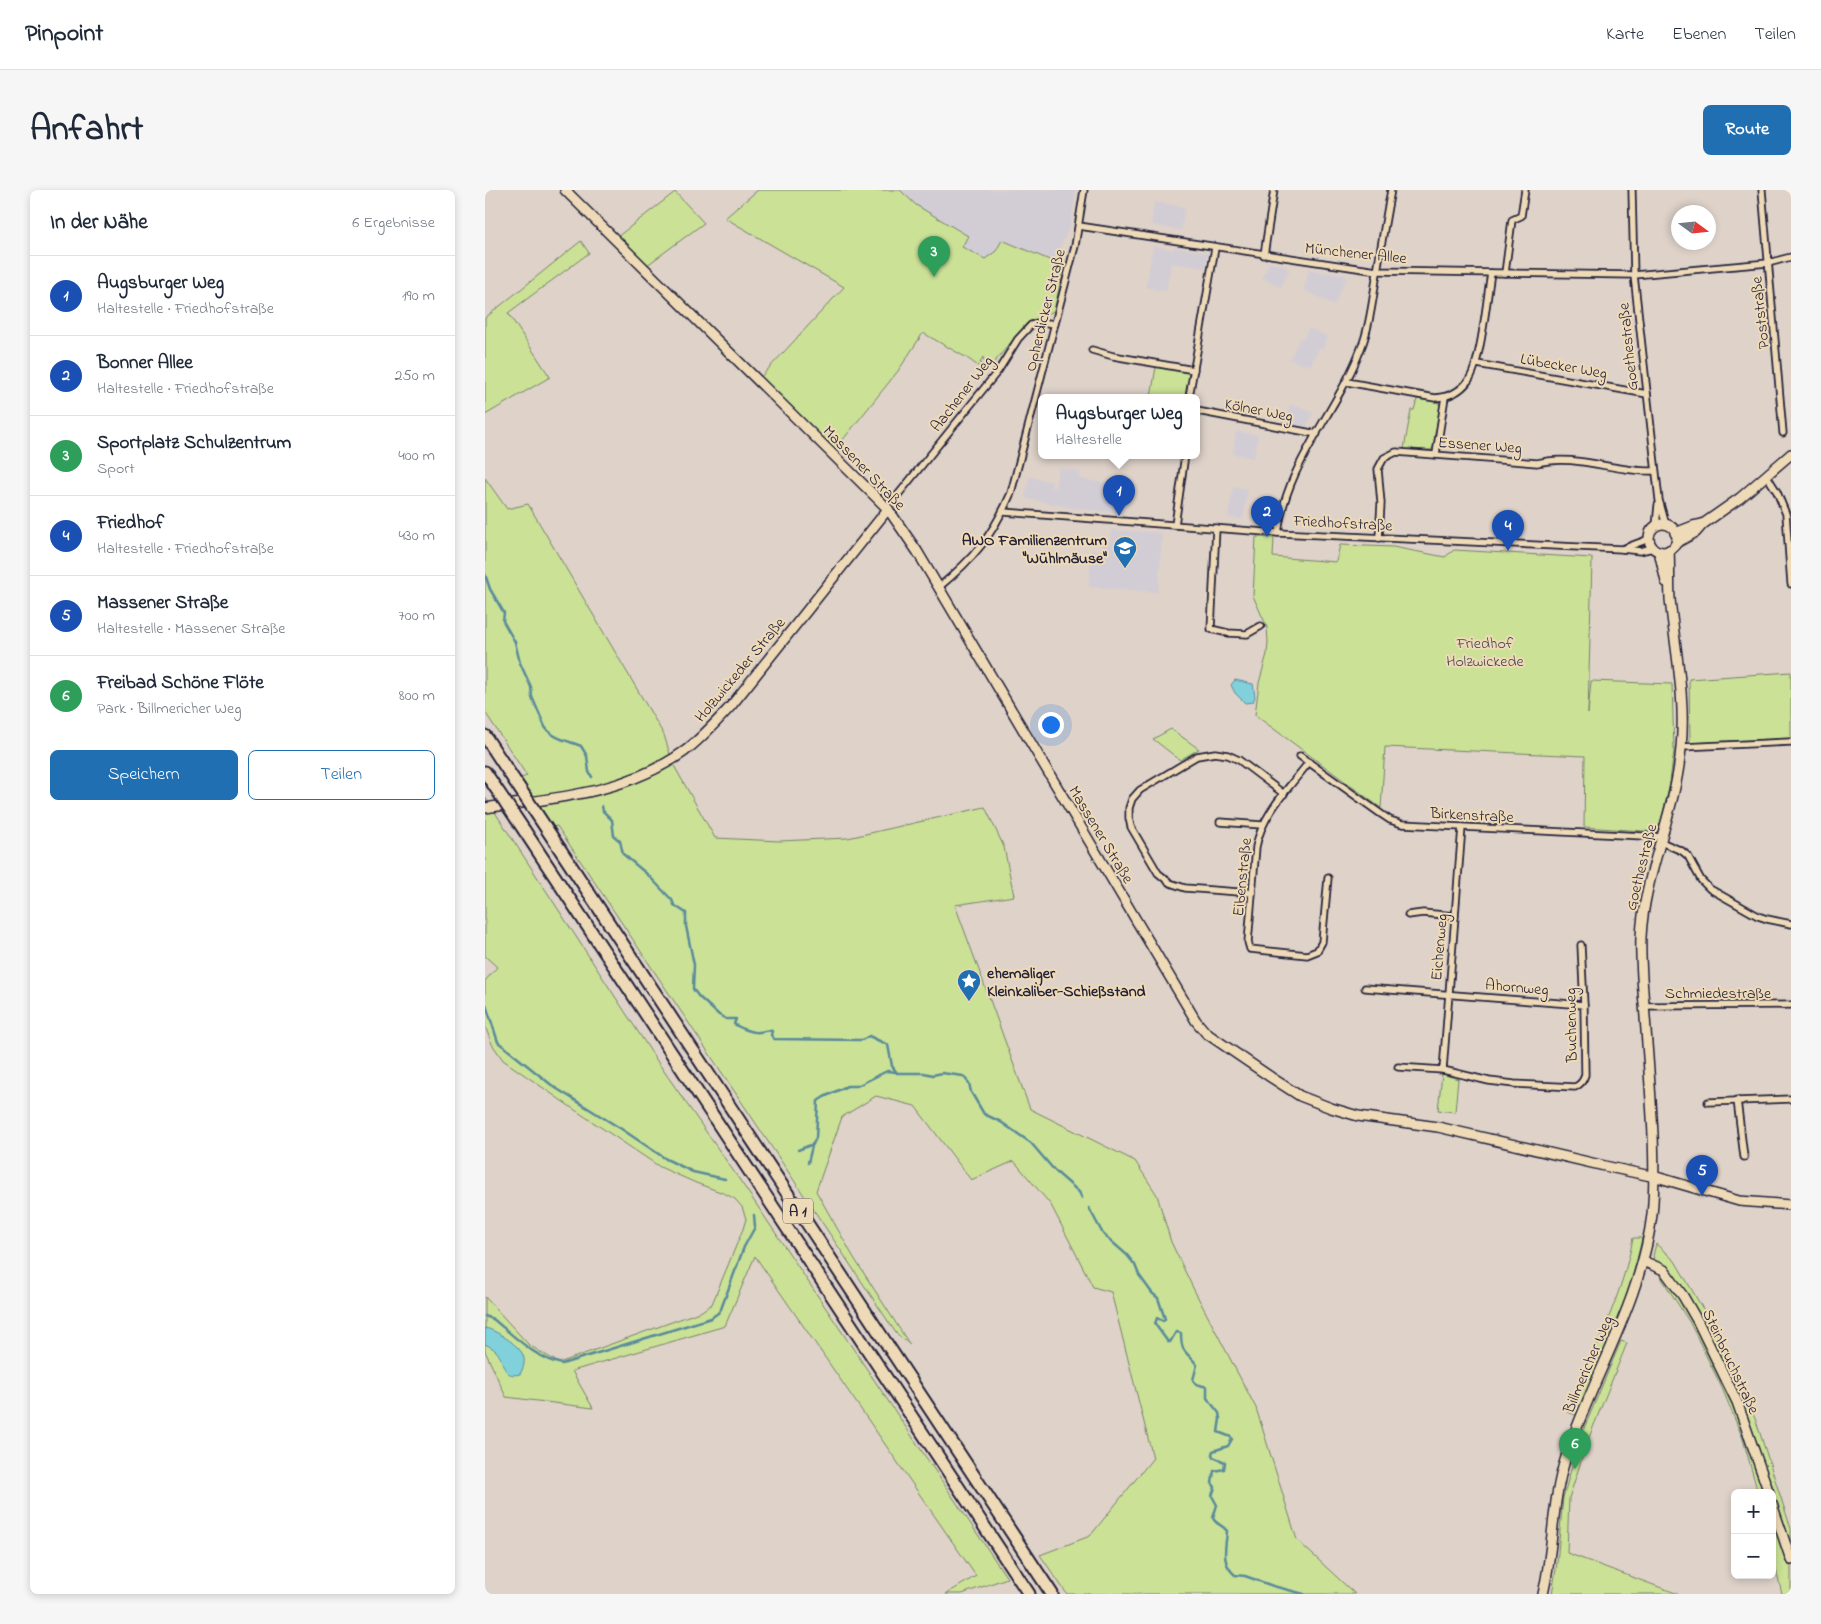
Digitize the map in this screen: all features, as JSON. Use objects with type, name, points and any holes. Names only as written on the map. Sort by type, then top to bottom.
[{"type":"highway","name":"A 1","points":[[485,736],[1052,1594]]},
{"type":"highway","name":"A 1","points":[[488,776],[1029,1594]]},
{"type":"street","name":"Massener Straße","points":[[565,190],[888,509],[917,551],[1196,1021],[1206,1033],[1300,1096],[1358,1116],[1438,1127],[1655,1177],[1739,1201],[1791,1205]]},
{"type":"street","name":"Opherdicker Straße","points":[[938,588],[967,564],[985,542],[1003,512],[1011,494],[1079,226],[1083,190]]},
{"type":"street","points":[[1264,255],[1274,190]]},
{"type":"street","points":[[1278,533],[1279,519],[1289,486],[1347,382],[1369,325],[1391,190]]},
{"type":"street","points":[[1505,273],[1512,220],[1521,216],[1525,190]]},
{"type":"street","name":"Goethestraße","points":[[1632,190],[1634,275],[1661,525]]},
{"type":"street","name":"Poststraße","points":[[1762,190],[1783,433]]},
{"type":"street","name":"Münchener Allee","points":[[1079,226],[1377,271],[1634,275],[1768,263],[1791,257]]},
{"type":"street","points":[[1189,394],[1215,248]]},
{"type":"street","points":[[1347,382],[1435,398],[1445,397],[1456,392],[1468,382],[1477,364],[1491,273]]},
{"type":"street","name":"Aachener Weg","points":[[897,496],[998,371],[1018,339],[1031,325],[1040,322],[1055,324]]},
{"type":"street","points":[[1092,350],[1113,356],[1193,370]]},
{"type":"street","name":"Lübecker Weg","points":[[1477,364],[1647,394]]},
{"type":"street","points":[[1436,454],[1445,397]]},
{"type":"street","name":"Kölner Weg","points":[[1200,412],[1317,434]]},
{"type":"street","name":"Essener Weg","points":[[1379,538],[1381,504],[1378,474],[1381,461],[1395,452],[1537,462],[1552,459],[1638,472],[1655,471]]},
{"type":"street","points":[[1653,546],[1669,550],[1676,543],[1696,532],[1703,524],[1767,476],[1791,454]]},
{"type":"street","points":[[1175,525],[1184,459]]},
{"type":"street","points":[[1767,476],[1777,492],[1786,514],[1791,584]]},
{"type":"street","name":"Goethestraße","points":[[1659,500],[1661,525]]},
{"type":"street","name":"Holzwickeder Straße","points":[[485,808],[567,796],[616,786],[658,768],[685,750],[709,730],[731,706],[888,509]]},
{"type":"street","name":"Friedhofstraße","points":[[1003,512],[1278,533],[1640,551],[1653,546]]},
{"type":"street","points":[[1675,532],[1703,524]]},
{"type":"street","points":[[1661,525],[1673,529],[1676,543]]},
{"type":"street","name":"Goethestraße","points":[[1661,525],[1652,529],[1653,546],[1670,596]]},
{"type":"street","points":[[1216,528],[1211,629],[1228,633],[1247,634],[1261,626]]},
{"type":"street","name":"Friedhofstraße","points":[[1622,549],[1653,546]]},
{"type":"street","name":"Goethestraße","points":[[1655,1177],[1641,968],[1643,918],[1649,883],[1675,791],[1682,747],[1682,690],[1670,596],[1669,550]]},
{"type":"street","points":[[1682,747],[1791,742]]},
{"type":"street","points":[[1252,893],[1185,888],[1175,886],[1165,880],[1154,867],[1131,827],[1129,818],[1130,804],[1136,794],[1144,787],[1191,759],[1209,753],[1221,753],[1234,757],[1284,794]]},
{"type":"street","name":"Birkenstraße","points":[[1300,756],[1390,820],[1408,824],[1462,828],[1662,839]]},
{"type":"street","name":"Eibenstraße","points":[[1309,762],[1262,825],[1256,847],[1248,942],[1250,950],[1307,955],[1317,952],[1322,942],[1328,878]]},
{"type":"street","points":[[1220,822],[1262,825]]},
{"type":"street","name":"Eichenweg","points":[[1443,1070],[1462,828]]},
{"type":"street","points":[[1662,839],[1682,850],[1688,856],[1701,880],[1710,889],[1767,920],[1791,924]]},
{"type":"street","points":[[1408,915],[1455,916]]},
{"type":"street","name":"Buchenweg","points":[[1443,1070],[1489,1081],[1514,1084],[1552,1087],[1575,1087],[1579,1085],[1585,1075],[1585,1005],[1581,946]]},
{"type":"street","name":"Ahornweg","points":[[1365,988],[1585,1005]]},
{"type":"street","name":"Schmiedestraße","points":[[1645,1006],[1791,1005]]},
{"type":"street","points":[[1398,1067],[1443,1070]]},
{"type":"street","points":[[1709,1102],[1791,1099]]},
{"type":"street","points":[[1737,1100],[1744,1157]]},
{"type":"street","name":"Billmericher Weg","points":[[1543,1594],[1550,1555],[1555,1497],[1565,1458],[1589,1394],[1634,1292],[1643,1261],[1655,1177]]},
{"type":"street","name":"Steinbruchstraße","points":[[1643,1261],[1664,1270],[1671,1277],[1698,1322],[1737,1402],[1768,1489]]},
{"type":"street","points":[[1776,1516],[1791,1560]]},
{"type":"shaded area","points":[[756,190],[1075,190],[1074,207],[1069,228],[1055,258],[1058,264],[1064,266],[1054,311],[1027,323],[1010,345],[985,371],[967,358],[725,218]]},
{"type":"shaded area","points":[[1154,202],[1185,207],[1181,230],[1151,225]]},
{"type":"shaded area","points":[[1153,246],[1173,250],[1174,247],[1208,253],[1206,268],[1171,263],[1166,291],[1146,287]]},
{"type":"shaded area","points":[[1269,263],[1283,265],[1289,270],[1281,287],[1262,278]]},
{"type":"shaded area","points":[[1309,270],[1347,276],[1334,305],[1304,290]]},
{"type":"shaded area","points":[[1309,328],[1328,337],[1322,349],[1319,348],[1310,366],[1290,359],[1300,338],[1303,339]]},
{"type":"shaded area","points":[[1290,404],[1313,413],[1305,429],[1287,425]]},
{"type":"shaded area","points":[[1236,432],[1258,435],[1254,458],[1233,454]]},
{"type":"shaded area","points":[[1059,468],[1080,472],[1079,479],[1131,487],[1128,507],[1121,506],[1120,513],[1073,508],[1025,498],[1029,477],[1052,482],[1051,487],[1055,488]]},
{"type":"shaded area","points":[[1233,487],[1248,489],[1243,519],[1228,517]]},
{"type":"shaded area","name":"AWO Familienzentrum \"Wühlmäuse\"","points":[[1111,530],[1162,533],[1158,592],[1089,587],[1091,550],[1102,550],[1103,542],[1110,542]]},
{"type":"green space","points":[[758,190],[900,190],[916,205],[968,236],[962,247],[985,259],[996,251],[1002,240],[1064,266],[1054,311],[1027,323],[992,365],[983,357],[980,363],[989,368],[985,371],[967,358],[923,333],[898,371],[833,452],[758,380],[844,287],[725,218]]},
{"type":"green space","points":[[675,192],[704,223],[646,266],[617,237]]},
{"type":"green space","points":[[581,241],[589,253],[508,313],[550,377],[485,415],[485,318]]},
{"type":"green space","points":[[1156,367],[1190,373],[1186,394],[1152,394]]},
{"type":"green space","points":[[1417,399],[1438,402],[1440,406],[1433,448],[1430,450],[1404,449],[1411,410],[1414,410]]},
{"type":"green space","points":[[485,478],[507,509],[528,504],[664,735],[673,764],[715,838],[779,841],[848,838],[985,807],[1004,847],[1014,896],[955,905],[1030,1109],[1135,1161],[1157,1195],[1171,1242],[1256,1408],[1297,1540],[1355,1594],[1067,1594],[1040,1555],[1090,1536],[1153,1458],[1111,1292],[1093,1287],[1051,1205],[1014,1161],[971,1180],[915,1106],[876,1096],[842,1117],[816,1191],[854,1258],[910,1345],[896,1333],[557,826],[546,828],[514,780],[527,776],[485,712]]},
{"type":"green space","name":"Friedhof Holzwickede","points":[[1256,537],[1274,538],[1273,557],[1336,562],[1340,545],[1393,547],[1445,557],[1454,550],[1592,558],[1588,714],[1591,681],[1672,684],[1674,751],[1669,789],[1658,832],[1584,827],[1585,756],[1385,747],[1381,808],[1255,715],[1259,683],[1267,654],[1268,642],[1267,627],[1253,596]]},
{"type":"green space","points":[[1791,672],[1791,738],[1690,743],[1689,679]]},
{"type":"green space","points":[[1171,729],[1199,749],[1180,760],[1153,739]]},
{"type":"green space","points":[[485,797],[659,1064],[748,1192],[1007,1578],[962,1594],[946,1594],[976,1576],[755,1256],[725,1326],[572,1371],[593,1408],[506,1397],[485,1351],[485,1297],[529,1345],[559,1363],[702,1311],[712,1304],[746,1219],[742,1207],[735,1199],[660,1167],[503,1060],[492,1044],[485,1026],[485,981],[497,967],[485,956]]},
{"type":"green space","points":[[1442,1074],[1458,1079],[1455,1112],[1438,1110]]},
{"type":"green space","points":[[1633,1238],[1642,1238],[1637,1262],[1623,1307],[1576,1415],[1567,1412],[1614,1304],[1622,1282]]},
{"type":"green space","points":[[1656,1244],[1675,1261],[1721,1340],[1756,1421],[1791,1529],[1791,1594],[1782,1594],[1776,1569],[1776,1489],[1757,1489],[1743,1439],[1722,1388],[1690,1323],[1659,1274],[1653,1256]]},
{"type":"green space","points":[[1621,1341],[1627,1343],[1588,1440],[1569,1498],[1567,1553],[1678,1594],[1552,1594],[1563,1498],[1580,1438]]},
{"type":"water","points":[[1235,680],[1253,684],[1255,697],[1253,702],[1245,703],[1235,693],[1231,685]]},
{"type":"water","points":[[485,1328],[507,1338],[521,1351],[524,1362],[520,1374],[509,1374],[496,1351],[485,1344]]},
{"type":"waterway","points":[[485,574],[490,589],[504,613],[503,621],[515,642],[520,663],[531,687],[532,697],[545,727],[557,737],[581,746],[587,756],[589,772],[592,777]]},
{"type":"waterway","points":[[602,806],[603,811],[612,820],[614,836],[620,841],[623,854],[648,875],[672,900],[674,905],[686,913],[686,926],[694,965],[693,989],[719,1015],[726,1019],[736,1019],[734,1024],[743,1029],[756,1032],[772,1031],[771,1035],[774,1039],[862,1040],[869,1036],[888,1045],[892,1066],[897,1073],[933,1075],[942,1073],[963,1076],[969,1083],[971,1092],[984,1114],[1001,1122],[1031,1143],[1055,1171],[1079,1192],[1082,1198]]},
{"type":"waterway","points":[[485,1002],[498,1042],[554,1087],[666,1159],[693,1172],[725,1179]]},
{"type":"waterway","points":[[808,1163],[816,1138],[818,1101],[847,1086],[857,1086],[887,1071],[896,1072]]},
{"type":"waterway","points":[[798,1150],[813,1144]]},
{"type":"waterway","points":[[1089,1208],[1103,1234],[1127,1255],[1135,1265],[1139,1275],[1158,1298],[1165,1319],[1163,1321],[1157,1318],[1155,1324],[1168,1342],[1170,1342],[1176,1332],[1181,1333],[1183,1349],[1197,1365],[1193,1380],[1196,1384],[1207,1387],[1207,1398],[1219,1413],[1218,1432],[1232,1439],[1228,1446],[1213,1451],[1212,1454],[1213,1457],[1225,1462],[1224,1469],[1214,1471],[1212,1483],[1215,1487],[1212,1496],[1217,1505],[1213,1518],[1215,1522],[1227,1531],[1225,1554],[1227,1565],[1235,1575],[1245,1576],[1304,1594]]},
{"type":"waterway","points":[[485,1316],[493,1319],[534,1352],[562,1364],[711,1318],[721,1309],[744,1247],[755,1227],[754,1215]]},
{"type":"place","name":"Sportplatz Schulzentrum","points":[[934,277]]},
{"type":"place","name":"Augsburger Weg","points":[[1119,516]]},
{"type":"place","name":"Bonner Allee","points":[[1267,537]]},
{"type":"place","name":"Friedhof","points":[[1508,551]]},
{"type":"place","name":"AWO Familienzentrum \"Wühlmäuse\"","points":[[1125,569]]},
{"type":"place","name":"ehemaliger Kleinkaliber-Schießstand","points":[[969,1002]]},
{"type":"place","name":"Massener Straße","points":[[1702,1196]]},
{"type":"place","name":"Freibad Schöne Flöte","points":[[1575,1469]]}]
